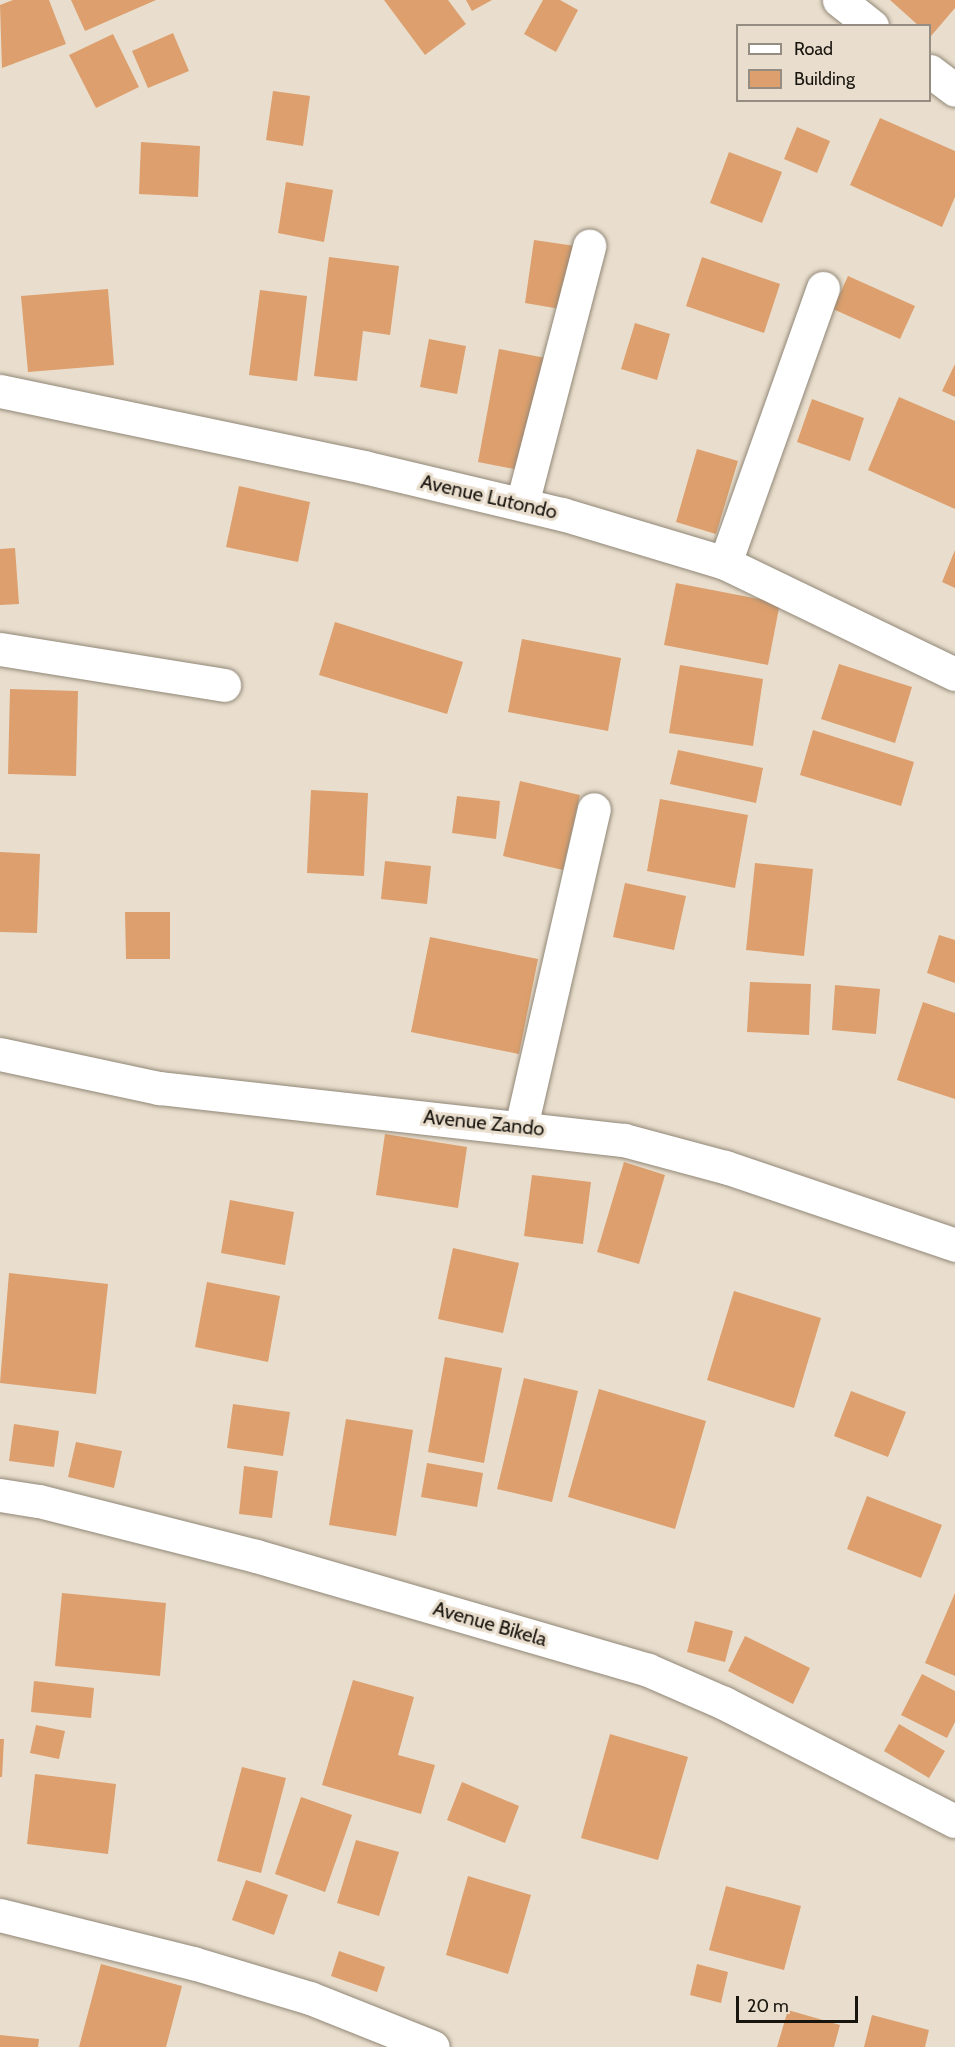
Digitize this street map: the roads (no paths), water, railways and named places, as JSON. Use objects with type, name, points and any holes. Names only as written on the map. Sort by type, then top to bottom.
[{"type":"street","points":[[839,0],[869,24]]},
{"type":"street","points":[[931,71],[955,90]]},
{"type":"street","points":[[522,504],[589,246]]},
{"type":"street","points":[[724,563],[823,288]]},
{"type":"street","name":"Avenue Lutondo","points":[[0,391],[522,504],[724,563],[955,674]]},
{"type":"street","points":[[0,648],[224,685]]},
{"type":"street","points":[[521,1127],[594,809]]},
{"type":"street","name":"Avenue Zando","points":[[0,1054],[159,1088],[624,1140],[725,1167],[955,1245]]},
{"type":"street","name":"Avenue Bikela","points":[[0,1495],[39,1501],[256,1557],[648,1670],[724,1703],[955,1821]]},
{"type":"street","points":[[0,1915],[193,1963],[300,1995],[433,2047]]}]
